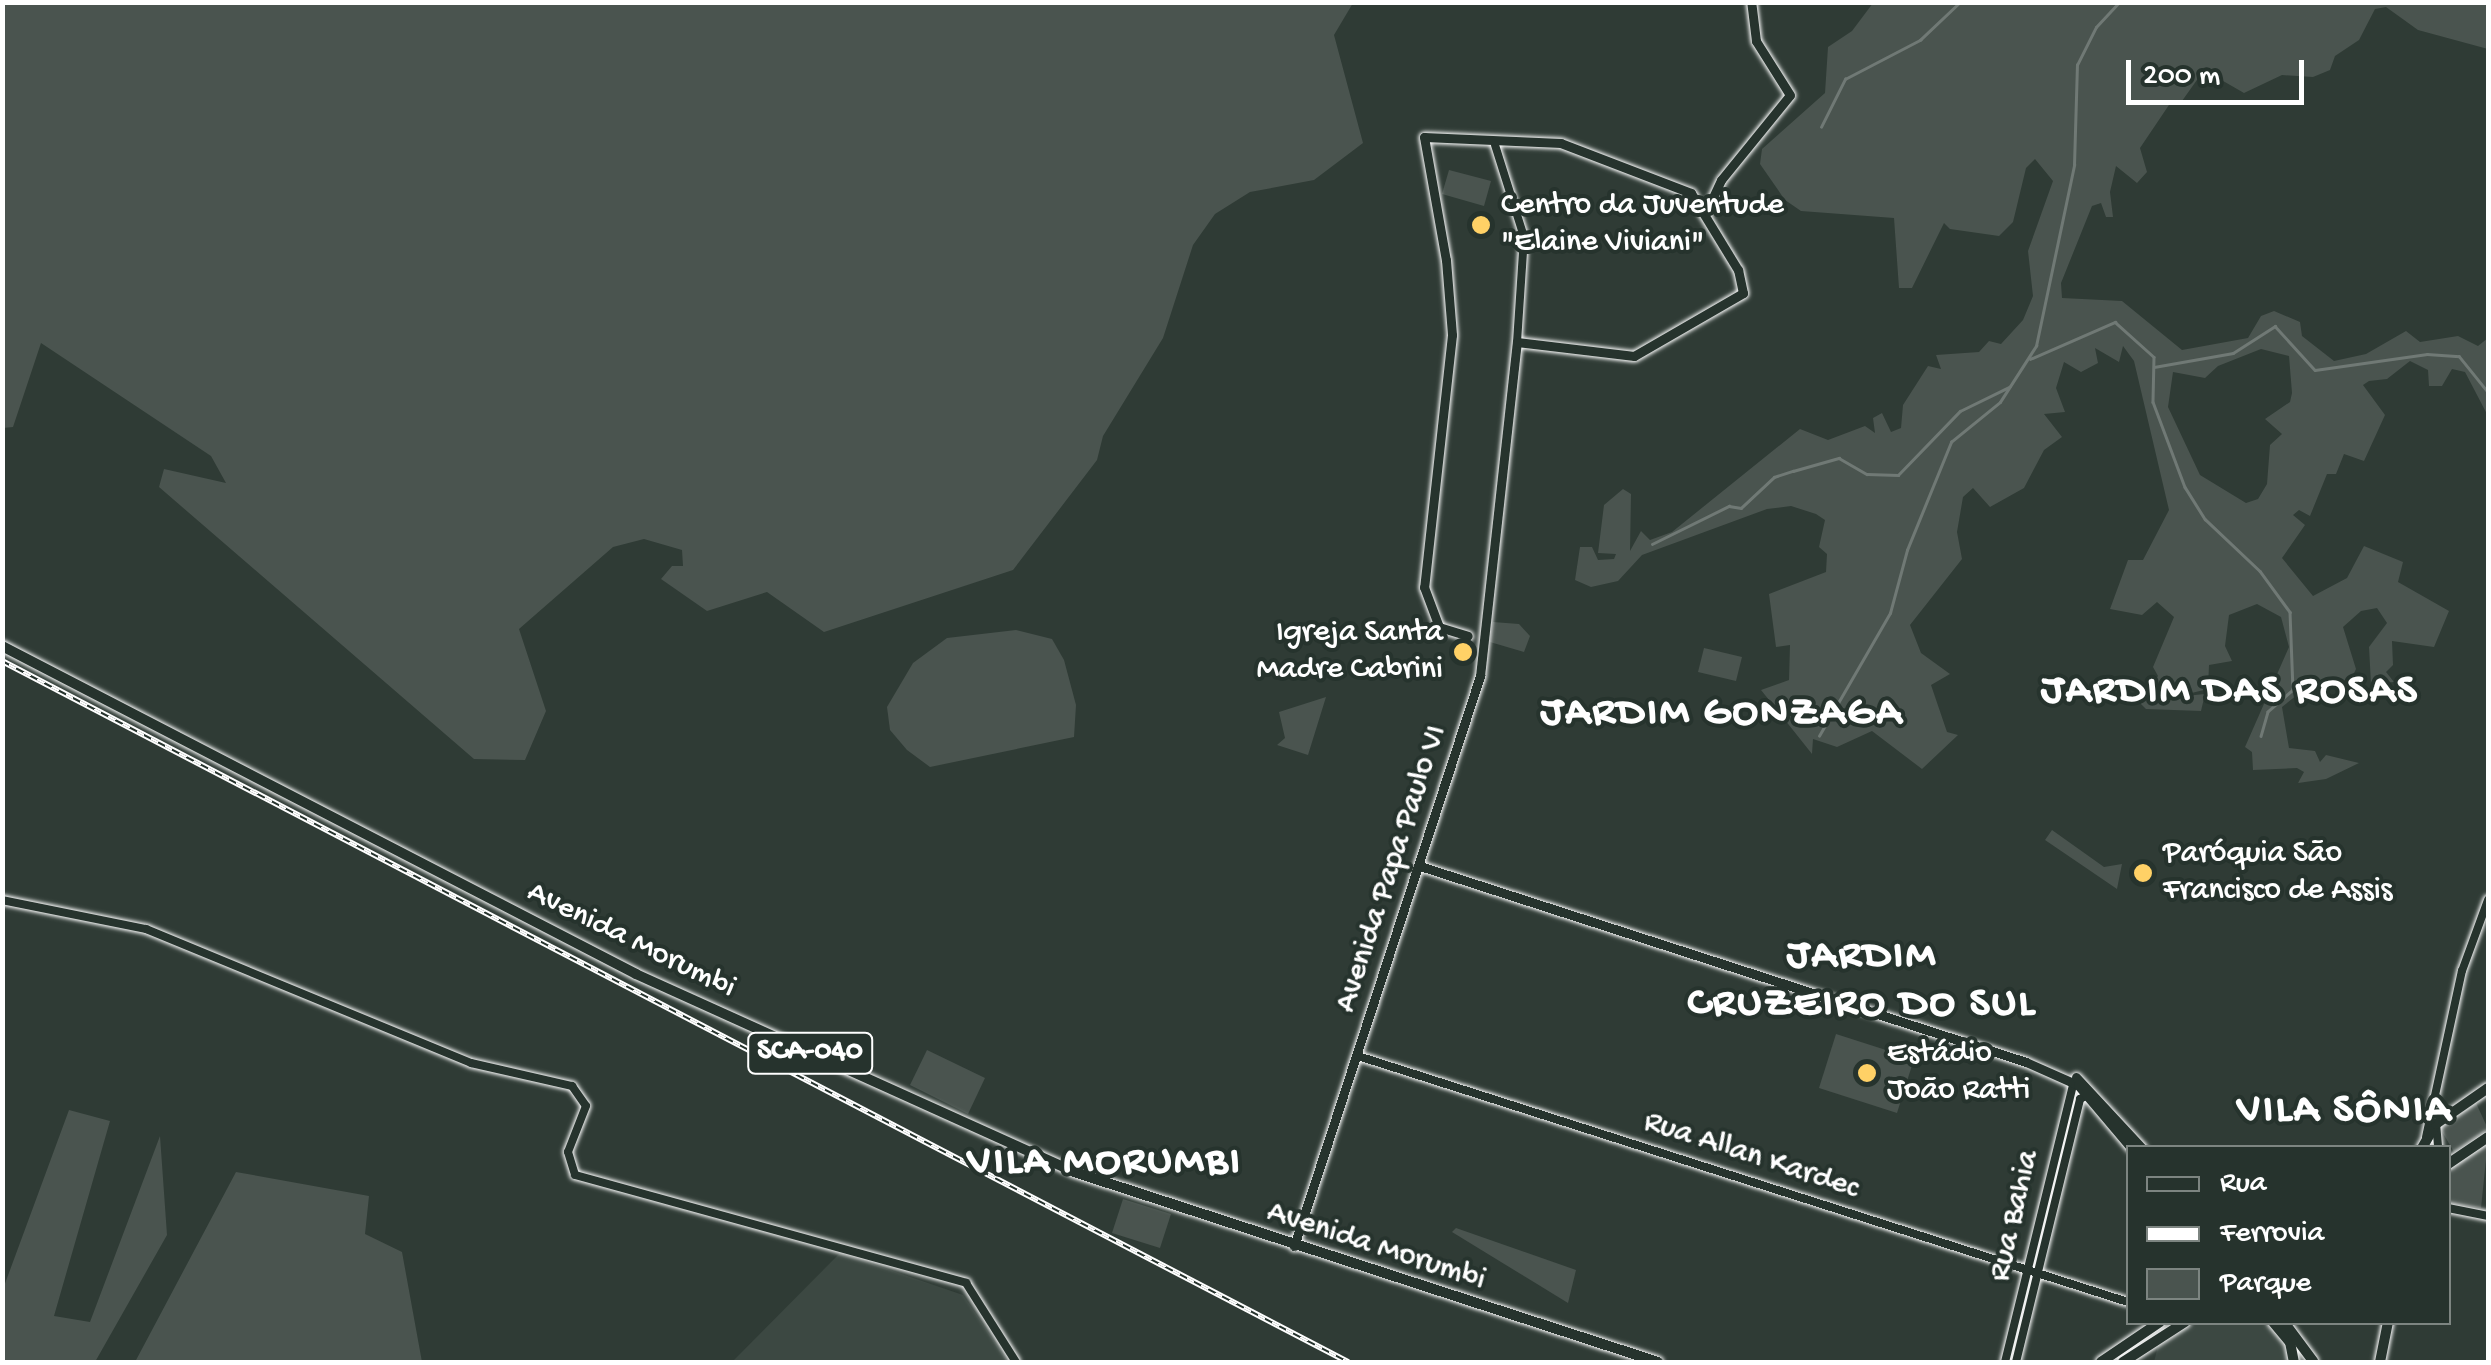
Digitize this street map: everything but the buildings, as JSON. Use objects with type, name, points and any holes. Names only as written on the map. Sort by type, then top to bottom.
[{"type":"main road","points":[[1708,212],[1721,180],[1790,95],[1756,41],[1750,2]]},
{"type":"main road","points":[[1484,651],[1468,636],[1439,628],[1424,588],[1452,336],[1446,260],[1424,137],[1495,145],[1561,144],[1692,192],[1708,212],[1738,270],[1744,292],[1634,356],[1517,342]]},
{"type":"main road","points":[[1692,192],[1721,180]]},
{"type":"main road","name":"Avenida Papa Paulo VI","points":[[1294,1246],[1420,866],[1484,651],[1517,342]]},
{"type":"main road","points":[[1468,636],[1486,619]]},
{"type":"main road","name":"Avenida Morumbi","points":[[2,646],[636,974],[1084,1176],[1658,1362]]},
{"type":"main road","points":[[1420,866],[2075,1079],[2139,1145]]},
{"type":"main road","points":[[2075,1079],[2079,1096],[2128,1145]]},
{"type":"main road","points":[[2424,1143],[2434,1119],[2488,1088]]},
{"type":"main road","points":[[2451,1162],[2488,1137]]},
{"type":"main road","points":[[2101,1362],[2156,1325]]},
{"type":"main road","points":[[2123,1362],[2179,1325]]},
{"type":"main road","points":[[2276,1325],[2290,1342],[2294,1362],[2313,1362]]},
{"type":"main road","points":[[2286,1325],[2313,1362]]},
{"type":"main road","points":[[2380,1362],[2387,1325]]},
{"type":"street","name":"Avenida Papa Paulo VI","points":[[1495,145],[1524,237],[1517,342]]},
{"type":"street","points":[[2,900],[146,929],[471,1063],[572,1086],[586,1106],[568,1152],[575,1175],[966,1283],[1016,1362]]},
{"type":"street","points":[[2438,1145],[2434,1119],[2462,971],[2488,900]]},
{"type":"street","name":"Rua Allan Kardec","points":[[1358,1056],[2126,1301]]},
{"type":"street","name":"Rua Bahia","points":[[2005,1362],[2033,1273],[2079,1096],[2075,1079]]},
{"type":"street","points":[[2451,1209],[2488,1216]]},
{"type":"street","name":"Rua Bahia","points":[[2016,1362],[2033,1273]]},
{"type":"shaded area","points":[[840,1253],[963,1295],[1008,1362],[732,1362]]},
{"type":"shaded area","points":[[2193,1325],[2268,1325],[2289,1352],[2285,1362],[2154,1362],[2158,1346]]},
{"type":"green space","points":[[2,3],[1353,3],[1334,35],[1363,143],[1314,180],[1250,192],[1215,214],[1193,245],[1163,338],[1103,436],[1097,460],[1013,570],[824,632],[767,592],[707,611],[661,579],[672,566],[683,566],[682,550],[644,539],[613,547],[519,629],[546,711],[525,760],[474,759],[159,487],[164,469],[226,483],[211,456],[41,343],[13,427],[3,428]]},
{"type":"green space","points":[[1873,3],[2488,3],[2488,49],[2418,30],[2386,7],[2375,9],[2359,40],[2335,56],[2330,70],[2313,77],[2282,75],[2244,93],[2204,70],[2182,101],[2171,102],[2140,148],[2147,172],[2137,183],[2116,166],[2110,192],[2113,217],[2106,217],[2101,203],[2092,206],[2061,283],[2062,298],[2122,301],[2182,350],[2248,338],[2261,316],[2274,311],[2300,322],[2302,336],[2334,361],[2366,354],[2406,331],[2420,342],[2458,336],[2478,346],[2488,338],[2488,416],[2465,372],[2452,369],[2442,386],[2429,386],[2428,370],[2410,361],[2387,379],[2369,381],[2363,385],[2385,415],[2364,461],[2344,454],[2336,474],[2327,474],[2310,516],[2299,510],[2293,515],[2305,525],[2282,558],[2313,596],[2347,578],[2364,546],[2403,562],[2398,582],[2449,611],[2434,647],[2392,641],[2393,665],[2386,672],[2394,682],[2371,684],[2369,647],[2387,623],[2377,608],[2361,611],[2343,627],[2356,669],[2348,686],[2302,691],[2282,707],[2289,748],[2315,751],[2320,762],[2326,755],[2359,763],[2326,779],[2298,783],[2304,772],[2297,768],[2253,770],[2252,752],[2245,747],[2289,647],[2281,617],[2257,604],[2229,615],[2225,646],[2232,661],[2209,665],[2208,689],[2175,697],[2205,694],[2201,711],[2146,709],[2139,702],[2158,676],[2153,667],[2174,617],[2157,602],[2142,615],[2110,609],[2128,560],[2143,560],[2169,510],[2134,361],[2123,346],[2119,362],[2095,348],[2098,363],[2081,372],[2064,362],[2056,388],[2065,412],[2044,414],[2062,437],[2044,450],[2024,488],[1990,507],[1973,488],[1963,497],[1957,532],[1962,559],[1910,625],[1921,653],[1950,674],[1931,685],[1947,732],[1958,735],[1922,769],[1872,731],[1837,747],[1813,739],[1812,754],[1761,690],[1789,680],[1790,645],[1776,647],[1769,594],[1826,572],[1827,554],[1819,547],[1825,520],[1816,514],[1791,506],[1767,509],[1642,555],[1618,581],[1591,587],[1575,580],[1580,547],[1592,547],[1598,560],[1614,559],[1616,554],[1598,553],[1604,505],[1623,489],[1631,494],[1630,551],[1641,531],[1650,540],[1672,532],[1800,429],[1828,440],[1865,426],[1875,433],[1873,418],[1882,413],[1891,432],[1901,428],[1903,405],[1928,366],[1941,369],[1936,355],[1979,352],[1989,341],[2001,344],[2023,320],[2033,296],[2028,251],[2053,181],[2035,159],[2026,168],[2013,222],[1999,236],[1950,229],[1944,223],[1912,288],[1899,288],[1894,218],[1801,211],[1785,200],[1760,164],[1762,149],[1825,93],[1828,47],[1852,31]],"holes":[[[2261,349],[2289,356],[2290,402],[2265,419],[2282,434],[2270,445],[2267,484],[2258,499],[2246,503],[2200,475],[2168,407],[2173,372],[2205,378],[2218,366]]]},
{"type":"green space","points":[[1449,170],[1491,181],[1484,206],[1442,194]]},
{"type":"green space","points":[[1493,622],[1519,624],[1530,636],[1524,652],[1490,642]]},
{"type":"green space","points":[[1016,630],[1052,639],[1064,660],[1076,705],[1074,737],[930,767],[907,750],[890,730],[887,707],[913,663],[947,638]]},
{"type":"green space","points":[[1704,648],[1742,657],[1736,681],[1698,672]]},
{"type":"green space","points":[[1326,697],[1308,755],[1277,745],[1285,738],[1279,712]]},
{"type":"green space","points":[[2052,830],[2104,867],[2122,864],[2117,889],[2045,840]]},
{"type":"green space","name":"Estádio João Ratti","points":[[1836,1034],[1914,1059],[1897,1113],[1819,1088]]},
{"type":"green space","points":[[927,1050],[985,1078],[968,1114],[910,1085]]},
{"type":"green space","points":[[2476,1103],[2488,1129],[2454,1152],[2440,1128]]},
{"type":"green space","points":[[69,1110],[110,1121],[54,1316],[90,1322],[160,1136],[167,1235],[95,1362],[3,1362],[3,1289]]},
{"type":"green space","points":[[2488,1140],[2481,1208],[2451,1203],[2451,1166]]},
{"type":"green space","points":[[236,1172],[369,1196],[365,1234],[402,1252],[422,1362],[135,1362]]},
{"type":"green space","points":[[1123,1199],[1171,1214],[1160,1248],[1112,1233]]},
{"type":"green space","points":[[1456,1228],[1576,1270],[1568,1303],[1452,1232]]},
{"type":"waterway","points":[[1821,127],[1845,79],[1920,40],[1960,2]]},
{"type":"waterway","points":[[1819,736],[1890,613],[1907,550],[1951,442],[2000,402],[2036,346],[2074,165],[2077,65],[2096,27],[2119,2]]},
{"type":"waterway","points":[[2030,359],[2115,322],[2154,357],[2153,402],[2185,487],[2205,519],[2260,571],[2290,612],[2293,690],[2268,712],[2261,736]]},
{"type":"waterway","points":[[2154,367],[2233,353],[2275,326],[2315,370],[2427,354],[2459,356],[2488,392]]},
{"type":"waterway","points":[[1652,544],[1729,506],[1741,508],[1774,477],[1839,458],[1867,474],[1898,475],[1960,411],[2009,387]]},
{"type":"railway","points":[[2,661],[1348,1362]]},
{"type":"place","name":"Centro da Juventude \"Elaine Viviani\"","points":[[1481,225]]},
{"type":"place","name":"Igreja Santa Madre Cabrini","points":[[1463,652]]},
{"type":"place","name":"Paróquia São Francisco de Assis","points":[[2143,873]]},
{"type":"place","name":"Estádio João Ratti","points":[[1867,1073]]},
{"type":"district","name":"JARDIM DAS ROSAS","points":[[2230,693]]},
{"type":"district","name":"JARDIM GONZAGA","points":[[1722,715]]},
{"type":"district","name":"JARDIM CRUZEIRO DO SUL","points":[[1862,982]]},
{"type":"district","name":"VILA SÔNIA","points":[[2345,1112]]},
{"type":"district","name":"VILA MORUMBI","points":[[1105,1164]]}]
